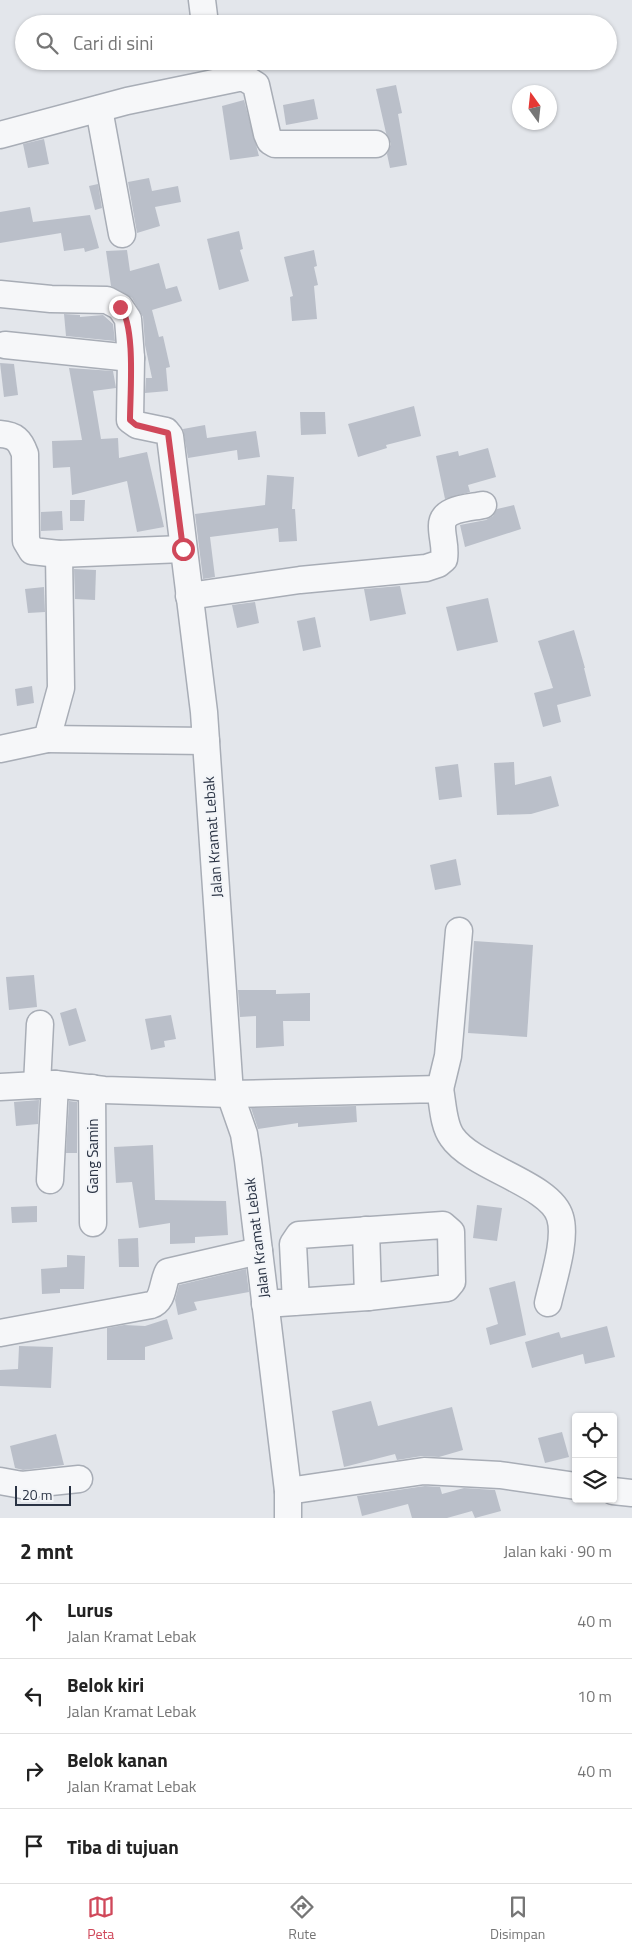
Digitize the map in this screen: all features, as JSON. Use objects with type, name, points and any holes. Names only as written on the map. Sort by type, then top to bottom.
[{"type":"street","points":[[202,0],[204,15]]},
{"type":"street","points":[[0,135],[99,109],[212,72],[243,77],[256,85],[267,134],[270,141],[275,144],[376,144]]},
{"type":"street","points":[[99,109],[122,234]]},
{"type":"street","name":"Jalan Kramat Lebak","points":[[0,294],[51,299],[107,300],[114,302],[125,312],[128,319],[131,358],[130,420],[136,425],[168,433],[206,741],[230,1094],[244,1134],[288,1491],[288,1518]]},
{"type":"street","points":[[5,345],[131,358]]},
{"type":"street","points":[[0,434],[16,438],[22,444],[25,454],[26,541],[29,548],[36,553],[59,554],[183,549]]},
{"type":"street","points":[[189,596],[300,580],[426,568],[444,559],[444,539],[441,526],[444,516],[451,512],[483,505]]},
{"type":"street","points":[[47,739],[61,688],[59,554]]},
{"type":"street","points":[[0,749],[47,739],[206,741]]},
{"type":"street","points":[[458,931],[448,1056],[440,1089],[448,1128],[457,1143],[482,1161],[544,1195],[560,1216],[561,1250],[548,1303]]},
{"type":"street","points":[[40,1024],[46,1084],[50,1180]]},
{"type":"street","points":[[0,1087],[46,1084],[230,1094],[440,1089]]},
{"type":"street","name":"Gang Samin","points":[[92,1088],[93,1223]]},
{"type":"street","points":[[265,1304],[296,1302],[368,1297],[447,1288],[452,1282],[452,1237],[447,1227],[442,1225],[299,1235],[293,1244],[296,1302]]},
{"type":"street","points":[[366,1230],[368,1297]]},
{"type":"street","points":[[0,1333],[156,1303],[168,1272],[259,1251]]},
{"type":"street","points":[[288,1491],[424,1471],[500,1475],[572,1485]]},
{"type":"street","points":[[0,1481],[22,1485],[79,1479]]},
{"type":"street","points":[[617,1491],[632,1493]]},
{"type":"building","points":[[396,85],[402,113],[398,114],[407,165],[390,168],[387,154],[391,144],[386,133],[376,89]]},
{"type":"building","points":[[314,99],[318,119],[286,125],[283,105]]},
{"type":"building","points":[[244,100],[259,156],[230,160],[222,106]]},
{"type":"building","points":[[44,139],[49,164],[28,168],[23,144]]},
{"type":"building","points":[[149,178],[152,191],[178,186],[181,202],[155,207],[160,226],[137,233],[128,182]]},
{"type":"building","points":[[98,184],[102,208],[95,210],[89,186]]},
{"type":"building","points":[[30,207],[33,222],[90,215],[99,248],[85,252],[84,248],[64,251],[61,233],[0,243],[0,212]]},
{"type":"building","points":[[239,231],[243,249],[240,250],[249,281],[219,290],[207,239]]},
{"type":"building","points":[[127,250],[130,271],[159,263],[166,289],[177,286],[182,301],[152,310],[159,337],[163,336],[170,367],[166,368],[168,391],[145,393],[146,378],[152,378],[145,345],[143,317],[132,298],[111,286],[106,251]]},
{"type":"building","points":[[314,250],[317,266],[314,267],[318,285],[314,286],[317,319],[292,321],[290,297],[293,296],[284,257]]},
{"type":"building","points":[[64,314],[80,315],[80,317],[103,315],[113,324],[115,341],[66,336]]},
{"type":"building","points":[[0,363],[14,364],[18,395],[4,397]]},
{"type":"building","points":[[69,368],[113,371],[116,388],[93,391],[101,439],[118,438],[119,458],[147,452],[164,527],[137,532],[127,481],[72,495],[70,467],[53,468],[52,441],[82,440]]},
{"type":"building","points":[[414,406],[421,436],[386,445],[387,448],[358,457],[348,424]]},
{"type":"building","points":[[300,412],[325,412],[326,434],[301,435]]},
{"type":"building","points":[[205,425],[207,438],[256,431],[260,457],[238,460],[237,450],[188,458],[183,429]]},
{"type":"building","points":[[488,448],[496,477],[468,485],[470,492],[445,499],[436,456],[458,451],[459,456]]},
{"type":"building","points":[[267,475],[294,477],[292,509],[295,509],[297,541],[279,542],[278,528],[210,537],[215,577],[203,579],[195,514],[265,505]]},
{"type":"building","points":[[70,500],[85,500],[84,521],[70,521]]},
{"type":"building","points":[[514,505],[521,529],[465,547],[460,525],[486,520],[493,516],[497,509]]},
{"type":"building","points":[[62,511],[63,530],[41,531],[41,512]]},
{"type":"building","points":[[74,569],[96,570],[95,600],[75,599]]},
{"type":"building","points":[[400,586],[406,614],[370,621],[364,589]]},
{"type":"building","points":[[44,587],[45,612],[28,613],[25,589]]},
{"type":"building","points":[[488,598],[498,642],[457,651],[446,607]]},
{"type":"building","points":[[255,602],[259,623],[237,628],[232,605]]},
{"type":"building","points":[[315,617],[321,647],[303,651],[297,621]]},
{"type":"building","points":[[574,630],[591,696],[557,705],[561,722],[543,727],[534,693],[553,688],[538,641]]},
{"type":"building","points":[[32,686],[34,703],[17,706],[15,689]]},
{"type":"building","points":[[514,762],[515,785],[551,776],[559,806],[531,814],[497,815],[494,763]]},
{"type":"building","points":[[458,764],[462,797],[439,800],[435,767]]},
{"type":"building","points":[[456,859],[461,885],[435,890],[430,865]]},
{"type":"building","points":[[474,941],[533,945],[527,1037],[468,1033]]},
{"type":"building","points":[[34,975],[37,1007],[9,1010],[6,977]]},
{"type":"building","points":[[238,990],[276,990],[276,994],[310,993],[310,1021],[283,1021],[284,1046],[256,1048],[256,1016],[240,1017]]},
{"type":"building","points":[[76,1008],[86,1041],[69,1046],[60,1013]]},
{"type":"building","points":[[171,1015],[176,1039],[164,1041],[165,1047],[151,1050],[145,1019]]},
{"type":"building","points":[[39,1100],[38,1124],[16,1126],[14,1102]]},
{"type":"building","points":[[69,1101],[77,1102],[77,1153],[66,1153]]},
{"type":"building","points":[[356,1106],[357,1122],[298,1127],[298,1123],[258,1129],[251,1108]]},
{"type":"building","points":[[153,1145],[155,1200],[226,1201],[228,1235],[195,1237],[195,1243],[170,1244],[170,1223],[139,1228],[132,1182],[116,1183],[114,1147]]},
{"type":"building","points":[[477,1205],[502,1208],[497,1241],[473,1238]]},
{"type":"building","points":[[37,1206],[37,1222],[12,1223],[11,1207]]},
{"type":"building","points":[[138,1238],[139,1267],[119,1267],[118,1239]]},
{"type":"building","points":[[67,1255],[85,1256],[84,1289],[60,1289],[60,1293],[42,1294],[41,1269],[67,1267]]},
{"type":"building","points":[[246,1269],[249,1292],[194,1302],[197,1310],[178,1315],[175,1300],[179,1285]]},
{"type":"building","points":[[515,1281],[526,1335],[490,1345],[486,1328],[498,1324],[489,1288]]},
{"type":"building","points":[[167,1319],[173,1339],[145,1347],[145,1360],[107,1360],[107,1328],[124,1325],[145,1326]]},
{"type":"building","points":[[607,1326],[615,1357],[585,1364],[583,1354],[532,1368],[525,1342],[559,1332],[561,1338]]},
{"type":"building","points":[[19,1346],[53,1347],[51,1388],[0,1386],[0,1370],[18,1369]]},
{"type":"building","points":[[371,1401],[378,1426],[452,1407],[463,1450],[439,1457],[422,1456],[397,1460],[395,1454],[344,1467],[332,1411]]},
{"type":"building","points":[[562,1432],[569,1457],[545,1463],[538,1438]]},
{"type":"building","points":[[56,1434],[64,1465],[23,1470],[15,1468],[10,1446]]},
{"type":"building","points":[[425,1486],[440,1487],[442,1494],[464,1488],[495,1490],[501,1511],[475,1518],[472,1511],[447,1518],[412,1518],[408,1504],[362,1516],[357,1496]]},
{"type":"route","points":[[120,307],[128,319],[131,358],[130,420],[136,425],[166,431],[170,436],[183,549]]}]
